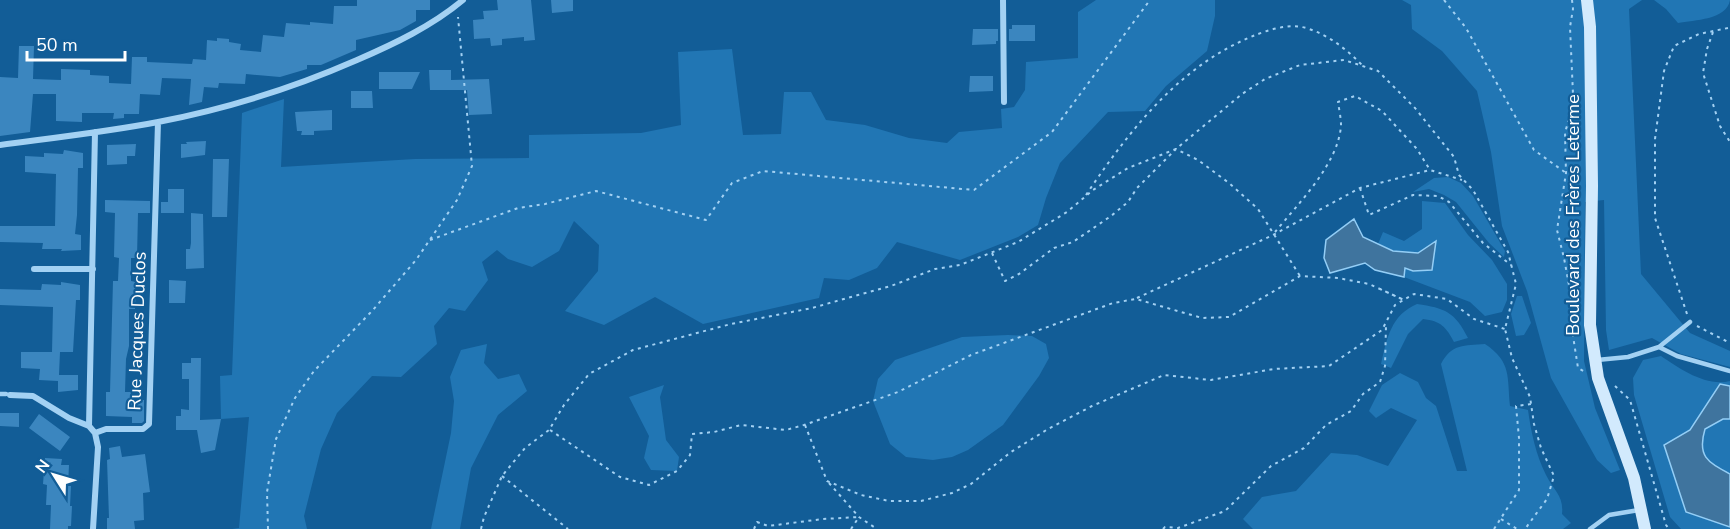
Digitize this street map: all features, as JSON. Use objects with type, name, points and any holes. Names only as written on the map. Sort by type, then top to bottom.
[{"type":"street","points":[[0,145],[158,122],[222,108],[284,90],[372,54],[430,24],[463,0]]},
{"type":"street","points":[[1003,0],[1004,102]]},
{"type":"street","name":"Boulevard des Frères Leterme","points":[[1587,0],[1590,27],[1592,186],[1590,325],[1594,360],[1605,401],[1634,478],[1645,529]]},
{"type":"street","name":"Rue Jacques Duclos","points":[[95,433],[106,429],[143,429],[149,424],[158,122]]},
{"type":"street","points":[[88,426],[95,132]]},
{"type":"street","points":[[34,268],[93,269]]},
{"type":"street","points":[[8,394],[33,396],[69,418],[88,426],[95,433],[98,447],[93,529]]},
{"type":"lane","points":[[1594,360],[1628,357],[1659,347],[1690,322]]},
{"type":"lane","points":[[1659,347],[1677,356],[1730,371]]},
{"type":"lane","points":[[0,394],[8,394]]},
{"type":"lane","points":[[1590,529],[1609,515],[1642,509]]},
{"type":"path","points":[[430,240],[519,208],[596,191],[706,220],[732,183],[763,171],[974,190],[1052,132],[1150,0]]},
{"type":"path","points":[[1444,0],[1466,28],[1534,150],[1566,173],[1565,132],[1570,117],[1573,94],[1570,27],[1572,0]]},
{"type":"path","points":[[268,529],[267,492],[276,439],[295,398],[314,371],[372,311],[416,260],[457,200],[472,166],[459,21],[455,7]]},
{"type":"path","points":[[1730,25],[1728,28],[1699,34],[1674,46],[1664,71],[1655,139],[1655,218],[1690,322],[1730,343]]},
{"type":"path","points":[[1085,197],[1118,149],[1180,80],[1245,39],[1272,28],[1304,27],[1341,44],[1364,67]]},
{"type":"path","points":[[1713,31],[1703,73],[1720,126],[1730,142]]},
{"type":"path","points":[[992,253],[1005,281],[1019,274],[1054,248],[1073,242],[1128,202],[1137,188],[1176,149],[1242,94],[1265,79],[1300,65],[1344,60],[1378,71],[1415,108],[1454,157],[1459,175],[1473,190],[1509,252],[1515,284],[1505,329],[1512,358],[1530,397],[1541,448],[1554,476],[1547,499],[1525,529]]},
{"type":"path","points":[[1273,235],[1314,184],[1336,149],[1341,125],[1338,102],[1355,96],[1382,111],[1417,149],[1430,170]]},
{"type":"path","points":[[481,529],[502,476],[525,448],[549,430],[564,405],[589,374],[633,350],[731,324],[812,308],[891,286],[935,269],[960,265],[992,253],[1018,242],[1066,212],[1128,168],[1176,149],[1198,160],[1258,209],[1300,276]]},
{"type":"path","points":[[549,430],[620,477],[649,485],[677,471],[690,455],[692,434],[714,432],[741,425],[786,430],[804,425],[898,392],[992,348],[1113,303],[1136,299],[1273,235],[1360,188],[1430,170],[1464,181]]},
{"type":"path","points":[[1360,188],[1369,215],[1413,195],[1438,196],[1449,202],[1483,243],[1512,266]]},
{"type":"path","points":[[1136,299],[1202,318],[1229,317],[1300,276],[1338,278],[1369,284],[1404,300]]},
{"type":"path","points":[[1380,289],[1404,300]]},
{"type":"path","points":[[827,481],[861,495],[889,501],[921,501],[952,493],[970,484],[1011,452],[1048,429],[1092,406],[1164,375],[1211,380],[1274,369],[1329,366],[1382,330],[1395,305],[1414,294],[1447,299],[1474,319],[1505,329]]},
{"type":"path","points":[[1163,529],[1165,527],[1178,528],[1225,511],[1271,466],[1304,448],[1326,425],[1352,411],[1363,394],[1380,382],[1385,366],[1386,323]]},
{"type":"path","points":[[1494,529],[1519,490],[1519,438],[1516,406],[1531,404]]},
{"type":"path","points":[[804,425],[827,481],[859,517],[877,529]]},
{"type":"path","points":[[502,476],[568,529]]},
{"type":"path","points":[[754,529],[757,522],[768,526],[859,517]]},
{"type":"path","points":[[851,529],[859,517]]},
{"type":"path","points":[[1501,519],[1516,529]]},
{"type":"shaded area","points":[[1096,0],[1215,0],[1215,16],[1207,51],[1166,86],[1145,111],[1108,112],[1060,163],[1038,225],[1018,237],[960,260],[897,242],[877,268],[849,280],[824,278],[819,298],[703,324],[655,297],[604,325],[565,311],[598,271],[599,245],[574,221],[559,251],[532,267],[508,259],[497,250],[482,262],[488,280],[465,311],[449,308],[434,326],[437,344],[401,377],[372,376],[337,413],[321,449],[304,516],[307,529],[232,529],[239,528],[249,417],[221,419],[220,376],[232,375],[242,113],[284,99],[281,167],[415,159],[529,158],[529,135],[641,133],[681,125],[678,52],[732,49],[743,135],[781,134],[784,92],[811,92],[826,120],[865,125],[909,138],[947,143],[959,132],[1002,128],[1001,109],[1014,107],[1025,90],[1026,62],[1078,58],[1078,12]]},
{"type":"shaded area","points":[[1402,0],[1642,0],[1629,9],[1641,274],[1690,333],[1730,351],[1730,367],[1681,354],[1652,338],[1609,350],[1606,330],[1604,200],[1585,202],[1584,361],[1595,408],[1620,470],[1611,473],[1597,460],[1551,378],[1527,291],[1502,226],[1491,152],[1477,91],[1442,51],[1412,29],[1411,5]]},
{"type":"shaded area","points":[[1654,0],[1730,0],[1723,12],[1701,20],[1678,23],[1666,9]]},
{"type":"shaded area","points":[[1448,177],[1461,183],[1473,196],[1505,251],[1504,257],[1489,243],[1456,202],[1429,189],[1413,192],[1434,178]]},
{"type":"shaded area","points":[[1422,201],[1445,203],[1468,235],[1492,260],[1507,284],[1507,300],[1502,312],[1485,316],[1470,302],[1404,277],[1404,268],[1418,253],[1393,251],[1378,244],[1383,232],[1404,241],[1422,229]]},
{"type":"shaded area","points":[[1354,219],[1363,237],[1393,251],[1418,253],[1436,241],[1432,270],[1413,271],[1405,268],[1404,277],[1375,270],[1365,263],[1330,273],[1324,258],[1326,240]]},
{"type":"shaded area","points":[[1517,296],[1522,296],[1531,323],[1524,335],[1516,336],[1511,314]]},
{"type":"shaded area","points":[[1417,304],[1435,307],[1454,317],[1468,338],[1454,342],[1442,326],[1434,321],[1423,319],[1408,334],[1391,368],[1381,364],[1388,336],[1396,321],[1401,314]]},
{"type":"shaded area","points":[[1032,336],[1046,344],[1049,358],[1039,376],[1003,425],[968,450],[952,457],[933,460],[906,457],[890,444],[873,401],[878,379],[895,360],[962,337]]},
{"type":"shaded area","points":[[487,344],[484,363],[498,379],[519,374],[527,391],[498,415],[471,468],[460,529],[431,529],[451,433],[454,401],[450,377],[461,350]]},
{"type":"shaded area","points":[[1485,344],[1500,357],[1504,364],[1508,378],[1510,406],[1528,410],[1539,460],[1560,498],[1562,514],[1571,523],[1563,529],[1253,529],[1243,519],[1262,497],[1296,491],[1331,453],[1357,455],[1388,466],[1417,420],[1391,408],[1376,418],[1369,411],[1382,385],[1400,373],[1418,382],[1426,398],[1436,406],[1457,471],[1467,471],[1441,364],[1454,349]]},
{"type":"shaded area","points":[[1661,356],[1694,376],[1712,381],[1730,381],[1730,529],[1681,529],[1670,517],[1634,395],[1633,378],[1643,360]]},
{"type":"shaded area","points":[[1720,384],[1730,386],[1730,419],[1723,419],[1705,429],[1702,446],[1710,462],[1730,474],[1730,527],[1686,512],[1664,445],[1690,430]]},
{"type":"shaded area","points":[[664,385],[660,397],[666,440],[679,457],[677,471],[651,470],[644,458],[649,436],[629,397]]},
{"type":"building","points":[[357,0],[430,0],[430,10],[416,10],[416,21],[400,30],[356,40],[356,50],[321,65],[307,65],[307,69],[280,77],[246,74],[245,84],[219,83],[218,88],[204,87],[202,102],[189,105],[191,79],[162,78],[160,95],[140,94],[139,114],[124,114],[124,118],[113,119],[114,113],[82,113],[82,122],[56,121],[56,94],[33,94],[30,132],[0,136],[0,77],[18,78],[19,46],[34,46],[33,79],[61,80],[61,69],[90,70],[90,75],[109,76],[109,83],[131,84],[132,57],[147,57],[147,62],[192,64],[193,59],[206,60],[207,40],[217,41],[217,38],[229,39],[229,42],[241,44],[240,50],[261,52],[263,35],[284,37],[286,23],[333,24],[334,6],[357,6]]},
{"type":"building","points":[[497,0],[531,0],[535,40],[524,41],[524,37],[502,39],[502,45],[491,46],[490,38],[474,39],[473,20],[484,19],[483,11],[498,10]]},
{"type":"building","points":[[551,0],[573,0],[573,11],[552,13]]},
{"type":"building","points":[[1012,25],[1035,25],[1035,41],[1009,41],[1009,29],[1012,29]]},
{"type":"building","points":[[973,29],[998,29],[998,41],[996,44],[972,45]]},
{"type":"building","points":[[429,70],[451,70],[451,80],[489,79],[492,114],[469,115],[467,90],[430,90]]},
{"type":"building","points":[[379,72],[420,72],[412,89],[379,89]]},
{"type":"building","points":[[970,76],[993,76],[993,91],[969,92]]},
{"type":"building","points":[[351,91],[372,91],[373,108],[351,108]]},
{"type":"building","points":[[332,110],[332,130],[314,131],[314,135],[301,135],[302,131],[297,131],[295,112]]},
{"type":"building","points":[[206,141],[205,155],[181,158],[181,144]]},
{"type":"building","points":[[136,144],[135,156],[127,156],[127,164],[107,165],[107,145]]},
{"type":"building","points":[[64,150],[83,153],[83,168],[78,168],[75,234],[81,235],[81,250],[42,249],[43,243],[0,242],[0,226],[55,226],[56,174],[25,172],[25,156],[44,157],[44,153],[63,154]]},
{"type":"building","points":[[213,159],[229,159],[227,217],[212,217]]},
{"type":"building","points":[[168,189],[184,189],[184,213],[161,213],[161,202],[168,202]]},
{"type":"building","points":[[105,200],[150,201],[150,213],[138,213],[137,258],[131,258],[131,281],[136,282],[135,309],[129,309],[129,346],[126,359],[125,392],[131,392],[130,400],[144,400],[144,421],[142,423],[132,423],[132,417],[106,416],[106,392],[110,392],[113,281],[118,281],[119,258],[114,257],[115,213],[105,212]]},
{"type":"building","points":[[191,213],[203,214],[204,268],[186,269],[186,249],[190,249],[191,243]]},
{"type":"building","points":[[169,280],[186,281],[185,303],[169,303]]},
{"type":"building","points":[[61,282],[80,285],[80,300],[76,300],[73,352],[52,352],[53,307],[0,305],[0,289],[41,290],[42,284],[61,285]]},
{"type":"building","points":[[21,352],[60,352],[59,375],[78,375],[78,390],[58,392],[58,381],[39,380],[40,369],[21,368]]},
{"type":"building","points":[[191,358],[201,358],[200,420],[221,419],[215,450],[201,453],[197,430],[176,430],[176,416],[181,416],[181,409],[189,410],[189,379],[182,379],[182,363],[191,363]]},
{"type":"building","points":[[0,413],[19,413],[19,427],[0,426]]},
{"type":"building","points":[[39,414],[70,437],[60,451],[29,428]]},
{"type":"building","points":[[120,446],[122,457],[145,454],[150,492],[143,493],[144,520],[134,521],[135,529],[107,529],[107,518],[109,518],[107,460],[110,459],[109,448]]},
{"type":"building","points":[[45,458],[62,459],[61,465],[69,465],[68,486],[71,486],[70,506],[72,506],[71,526],[68,526],[68,529],[50,529],[51,505],[46,505],[47,485],[43,484]]}]
